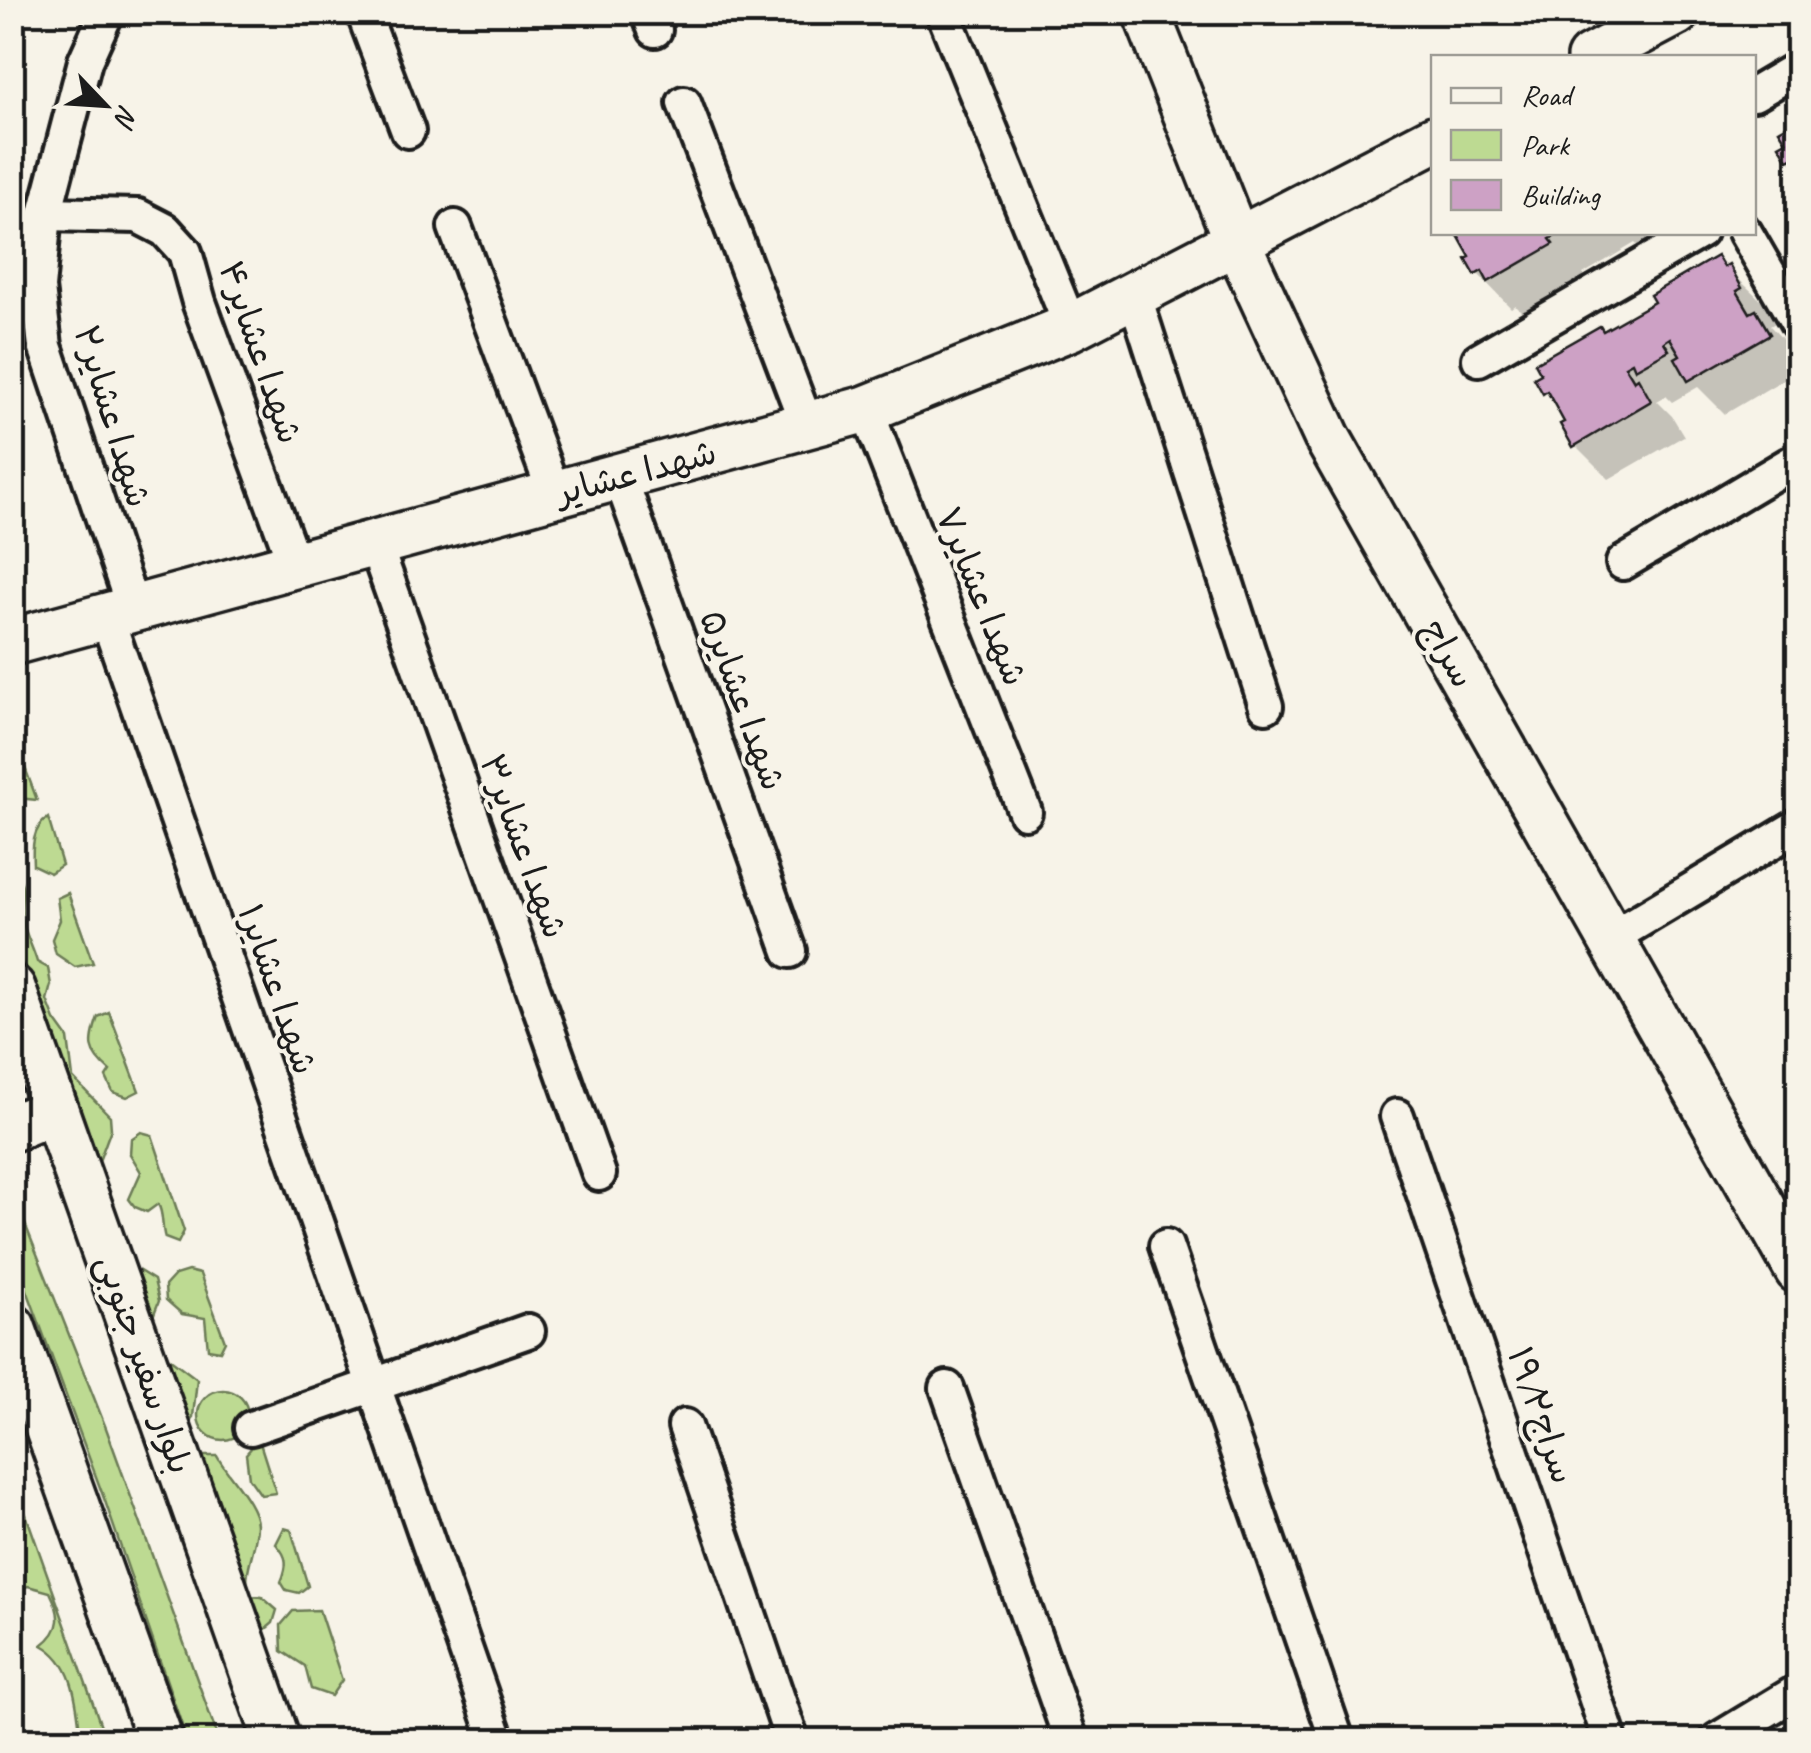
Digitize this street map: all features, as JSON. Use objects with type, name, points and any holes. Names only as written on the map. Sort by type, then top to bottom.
[{"type":"street","name":"شهدا عشایر۲","points":[[107,12],[86,61],[45,214],[38,288],[45,346],[121,614]]},
{"type":"street","points":[[363,12],[408,131]]},
{"type":"street","points":[[942,12],[1071,328]]},
{"type":"street","name":"سراج","points":[[1146,12],[1237,242],[1327,438],[1798,1270]]},
{"type":"street","points":[[1596,55],[1677,12]]},
{"type":"street","points":[[1756,93],[1798,68]]},
{"type":"street","points":[[684,104],[807,425]]},
{"type":"street","name":"شهدا عشایر","points":[[12,642],[866,409],[1071,328],[1431,140]]},
{"type":"street","name":"شهدا عشایر۴","points":[[45,214],[138,216],[165,230],[184,252],[294,565]]},
{"type":"street","points":[[455,227],[556,494]]},
{"type":"street","points":[[1479,358],[1695,235]]},
{"type":"street","points":[[1748,235],[1794,307]]},
{"type":"street","points":[[1135,297],[1266,706]]},
{"type":"street","name":"شهدا عشایر۷","points":[[866,409],[1024,812]]},
{"type":"street","points":[[1623,563],[1798,460]]},
{"type":"street","name":"شهدا عشایر۵","points":[[620,476],[790,950]]},
{"type":"street","name":"شهدا عشایر۳","points":[[375,544],[598,1174]]},
{"type":"street","name":"شهدا عشایر۱","points":[[121,614],[374,1386],[497,1740]]},
{"type":"street","points":[[1609,939],[1798,826]]},
{"type":"street","name":"بلوار سفیر جنوبی","points":[[12,988],[277,1740]]},
{"type":"street","points":[[12,1128],[55,1110]]},
{"type":"street","name":"سراج۱۹/۲","points":[[1397,1116],[1610,1740]]},
{"type":"street","points":[[1166,1246],[1338,1740]]},
{"type":"street","points":[[12,1327],[160,1740]]},
{"type":"street","points":[[252,1428],[528,1331]]},
{"type":"street","points":[[947,1388],[1071,1740]]},
{"type":"street","points":[[685,1426],[792,1740]]},
{"type":"street","points":[[1718,1740],[1798,1691]]},
{"type":"green space","points":[[13,735],[37,800],[18,798],[13,791]]},
{"type":"green space","points":[[48,818],[62,865],[50,873],[33,865],[36,833]]},
{"type":"green space","points":[[12,868],[23,889],[26,932],[37,962],[48,968],[51,985],[47,1000],[68,1038],[73,1078],[110,1116],[111,1129],[96,1169],[106,1183],[104,1197],[13,937]]},
{"type":"green space","points":[[68,893],[93,963],[75,967],[56,954],[52,939],[60,920],[57,898]]},
{"type":"green space","points":[[109,1012],[139,1091],[127,1097],[113,1092],[106,1077],[110,1071],[92,1047],[98,1017]]},
{"type":"green space","points":[[141,1132],[152,1135],[184,1231],[178,1243],[165,1238],[158,1204],[147,1212],[129,1199],[141,1172],[130,1154],[131,1139]]},
{"type":"green space","points":[[12,1191],[106,1428],[219,1740],[187,1740],[27,1290],[13,1243]]},
{"type":"green space","points":[[125,1262],[154,1280],[159,1301],[152,1319],[165,1355],[197,1379],[193,1417],[186,1425]]},
{"type":"green space","points":[[188,1271],[200,1274],[225,1341],[220,1351],[208,1349],[205,1318],[182,1314],[166,1300],[165,1286],[175,1275]]},
{"type":"green space","points":[[223,1390],[240,1398],[248,1415],[240,1432],[223,1440],[206,1432],[198,1415],[206,1398]]},
{"type":"green space","points":[[260,1443],[276,1493],[261,1495],[249,1478],[246,1454]]},
{"type":"green space","points":[[217,1456],[256,1517],[247,1577],[249,1596],[262,1597],[277,1610],[273,1623],[260,1634],[196,1460]]},
{"type":"green space","points":[[12,1478],[106,1740],[81,1740],[73,1687],[62,1663],[42,1645],[54,1633],[58,1621],[50,1592],[28,1586],[13,1591]]},
{"type":"green space","points":[[284,1528],[291,1530],[308,1586],[299,1593],[286,1590],[281,1582],[286,1562],[276,1544]]},
{"type":"green space","points":[[319,1610],[342,1680],[331,1696],[311,1689],[305,1666],[282,1651],[281,1625],[293,1611]]},
{"type":"building","points":[[1798,119],[1798,170],[1779,145],[1786,141],[1779,130]]},
{"type":"building","points":[[1458,235],[1556,235],[1550,239],[1554,244],[1488,282],[1482,271],[1475,275],[1466,259],[1470,257]]},
{"type":"building","points":[[1717,256],[1724,267],[1729,264],[1742,288],[1737,291],[1750,313],[1756,310],[1770,334],[1688,381],[1675,358],[1680,355],[1670,338],[1664,342],[1669,350],[1635,369],[1632,362],[1625,366],[1634,381],[1638,378],[1651,401],[1573,447],[1547,391],[1543,394],[1534,378],[1541,374],[1535,363],[1600,326],[1603,331],[1654,302],[1650,295]]}]
